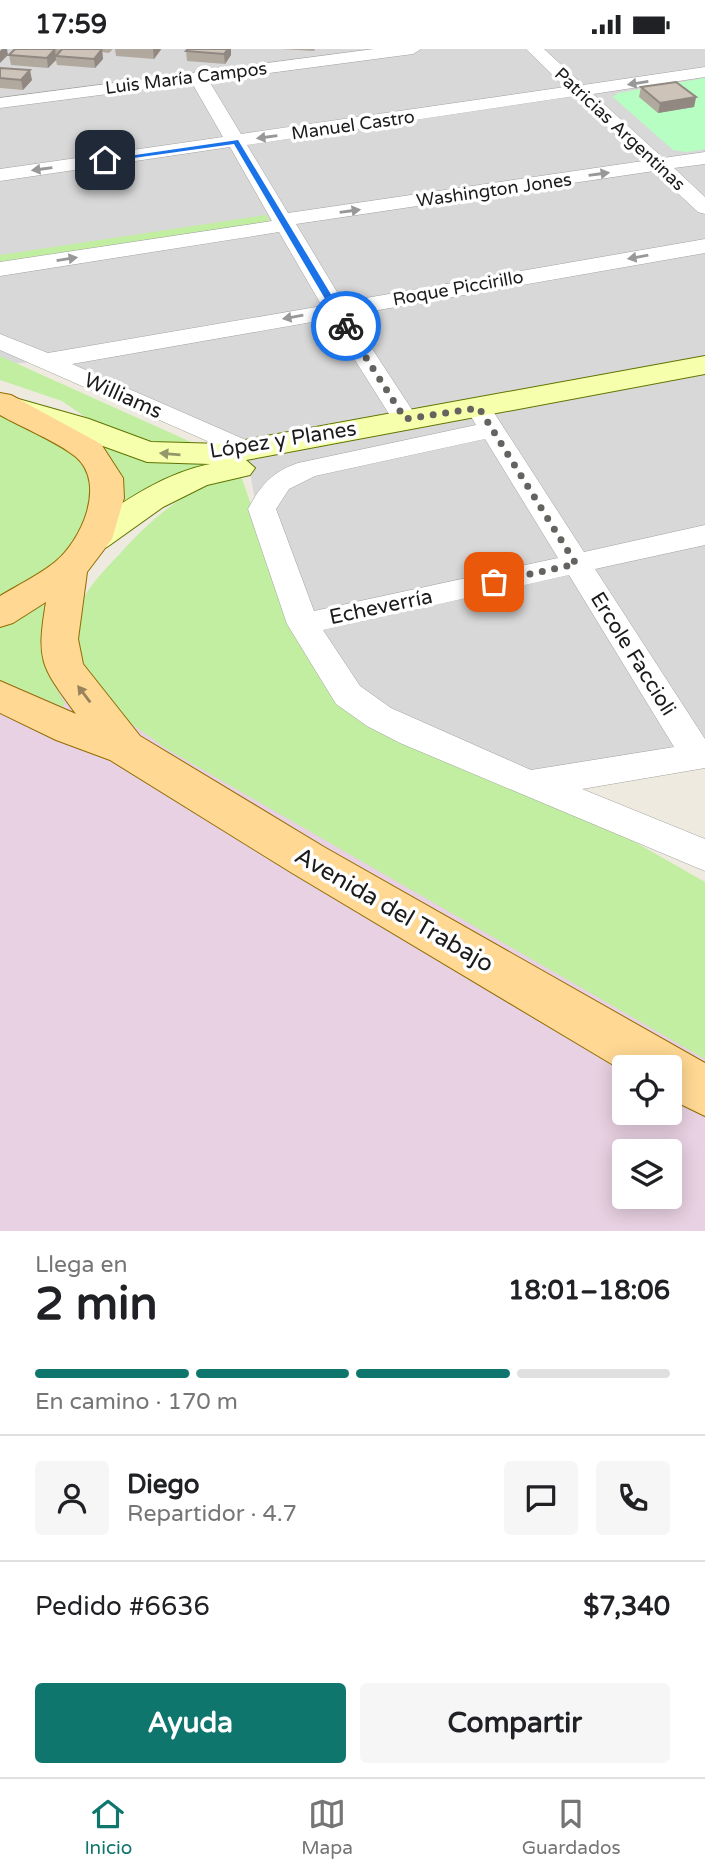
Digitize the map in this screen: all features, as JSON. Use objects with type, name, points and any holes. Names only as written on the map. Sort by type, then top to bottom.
[{"type":"main road","name":"López y Planes","points":[[94,539],[150,499],[197,477],[450,421],[486,419],[705,365]]},
{"type":"main road","name":"López y Planes","points":[[4,403],[78,426],[147,452],[180,455],[223,454],[405,419],[486,419]]},
{"type":"main road","points":[[0,614],[69,570],[94,539],[107,498],[106,478],[89,451],[4,403]]},
{"type":"main road","name":"Avenida del Trabajo","points":[[69,570],[59,639],[64,668],[125,748]]},
{"type":"main road","name":"Avenida del Trabajo","points":[[0,696],[71,729],[125,748],[308,860],[643,1055]]},
{"type":"main road","points":[[682,1078],[705,1091]]},
{"type":"street","name":"Luis María Campos","points":[[0,103],[413,49]]},
{"type":"street","name":"Patricias Argentinas","points":[[534,49],[705,208]]},
{"type":"street","name":"Manuel Castro","points":[[0,175],[705,72]]},
{"type":"street","points":[[197,76],[335,309],[405,419]]},
{"type":"street","name":"Washington Jones","points":[[0,250],[281,218],[705,158]]},
{"type":"street","name":"Washington Jones","points":[[0,269],[281,218]]},
{"type":"street","name":"Roque Piccirillo","points":[[46,361],[705,246]]},
{"type":"street","name":"Williams","points":[[0,341],[246,450]]},
{"type":"street","name":"López y Planes","points":[[303,624],[262,509],[272,489],[285,477],[308,469],[486,419]]},
{"type":"street","name":"Ercole Faccioli","points":[[486,419],[576,564],[702,756]]},
{"type":"street","name":"Echeverría","points":[[303,624],[705,535]]},
{"type":"street","points":[[303,624],[348,695],[379,717],[529,784],[659,834],[705,856]]},
{"type":"street","points":[[529,784],[702,756]]},
{"type":"shaded area","points":[[0,49],[705,49],[705,755],[570,784],[412,734],[277,624],[246,450],[46,361],[0,365]]},
{"type":"shaded area","points":[[0,675],[104,679],[705,1025],[705,1231],[0,1231]]},
{"type":"green space","points":[[705,78],[705,149],[687,152],[673,150],[613,97],[618,93]]},
{"type":"green space","points":[[266,215],[271,223],[0,265],[0,255]]},
{"type":"green space","points":[[0,356],[202,447],[170,449],[101,428],[62,401],[0,380]]},
{"type":"green space","points":[[0,415],[76,451],[97,481],[89,512],[74,541],[45,571],[0,604]]},
{"type":"green space","points":[[88,437],[227,460],[122,510]]},
{"type":"green space","points":[[240,473],[294,628],[339,702],[605,825],[705,882],[705,1059],[165,748],[101,698],[88,678],[79,652],[76,626],[85,595],[125,548],[163,512],[207,485]]},
{"type":"green space","points":[[47,601],[44,654],[51,676],[65,703],[63,707],[0,680],[0,623]]},
{"type":"building","points":[[15,49],[55,49],[47,58],[9,55]]},
{"type":"building","points":[[62,49],[102,49],[94,59],[56,56]]},
{"type":"building","points":[[228,49],[224,54],[186,51]]},
{"type":"building","points":[[0,68],[30,70],[21,80],[0,78]]},
{"type":"building","points":[[676,82],[696,97],[660,103],[641,87]]},
{"type":"way so far","points":[[346,326],[405,419],[479,408],[576,564],[494,582]]},
{"type":"route","points":[[105,160],[236,141],[346,326]]}]
